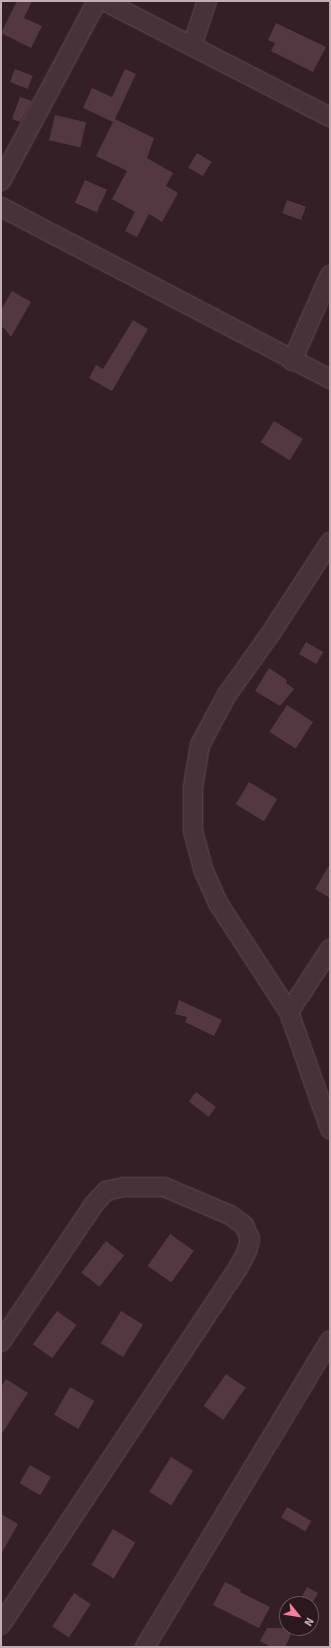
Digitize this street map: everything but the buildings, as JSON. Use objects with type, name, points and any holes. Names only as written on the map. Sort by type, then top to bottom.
[{"type":"street","points":[[1,181],[97,1]]},
{"type":"street","points":[[104,1],[330,117]]},
{"type":"street","points":[[192,46],[207,1]]},
{"type":"street","points":[[1,207],[292,361],[330,379]]},
{"type":"street","points":[[292,361],[330,275]]},
{"type":"street","points":[[330,542],[269,636],[226,696],[200,745],[193,787],[193,832],[204,872],[218,903],[289,1012],[330,1129]]},
{"type":"street","points":[[289,1012],[330,949]]},
{"type":"street","points":[[1,1342],[94,1204],[106,1191],[124,1188],[164,1187],[230,1214],[244,1225],[250,1239],[247,1251],[240,1265],[1,1625]]},
{"type":"street","points":[[145,1647],[330,1340]]}]
